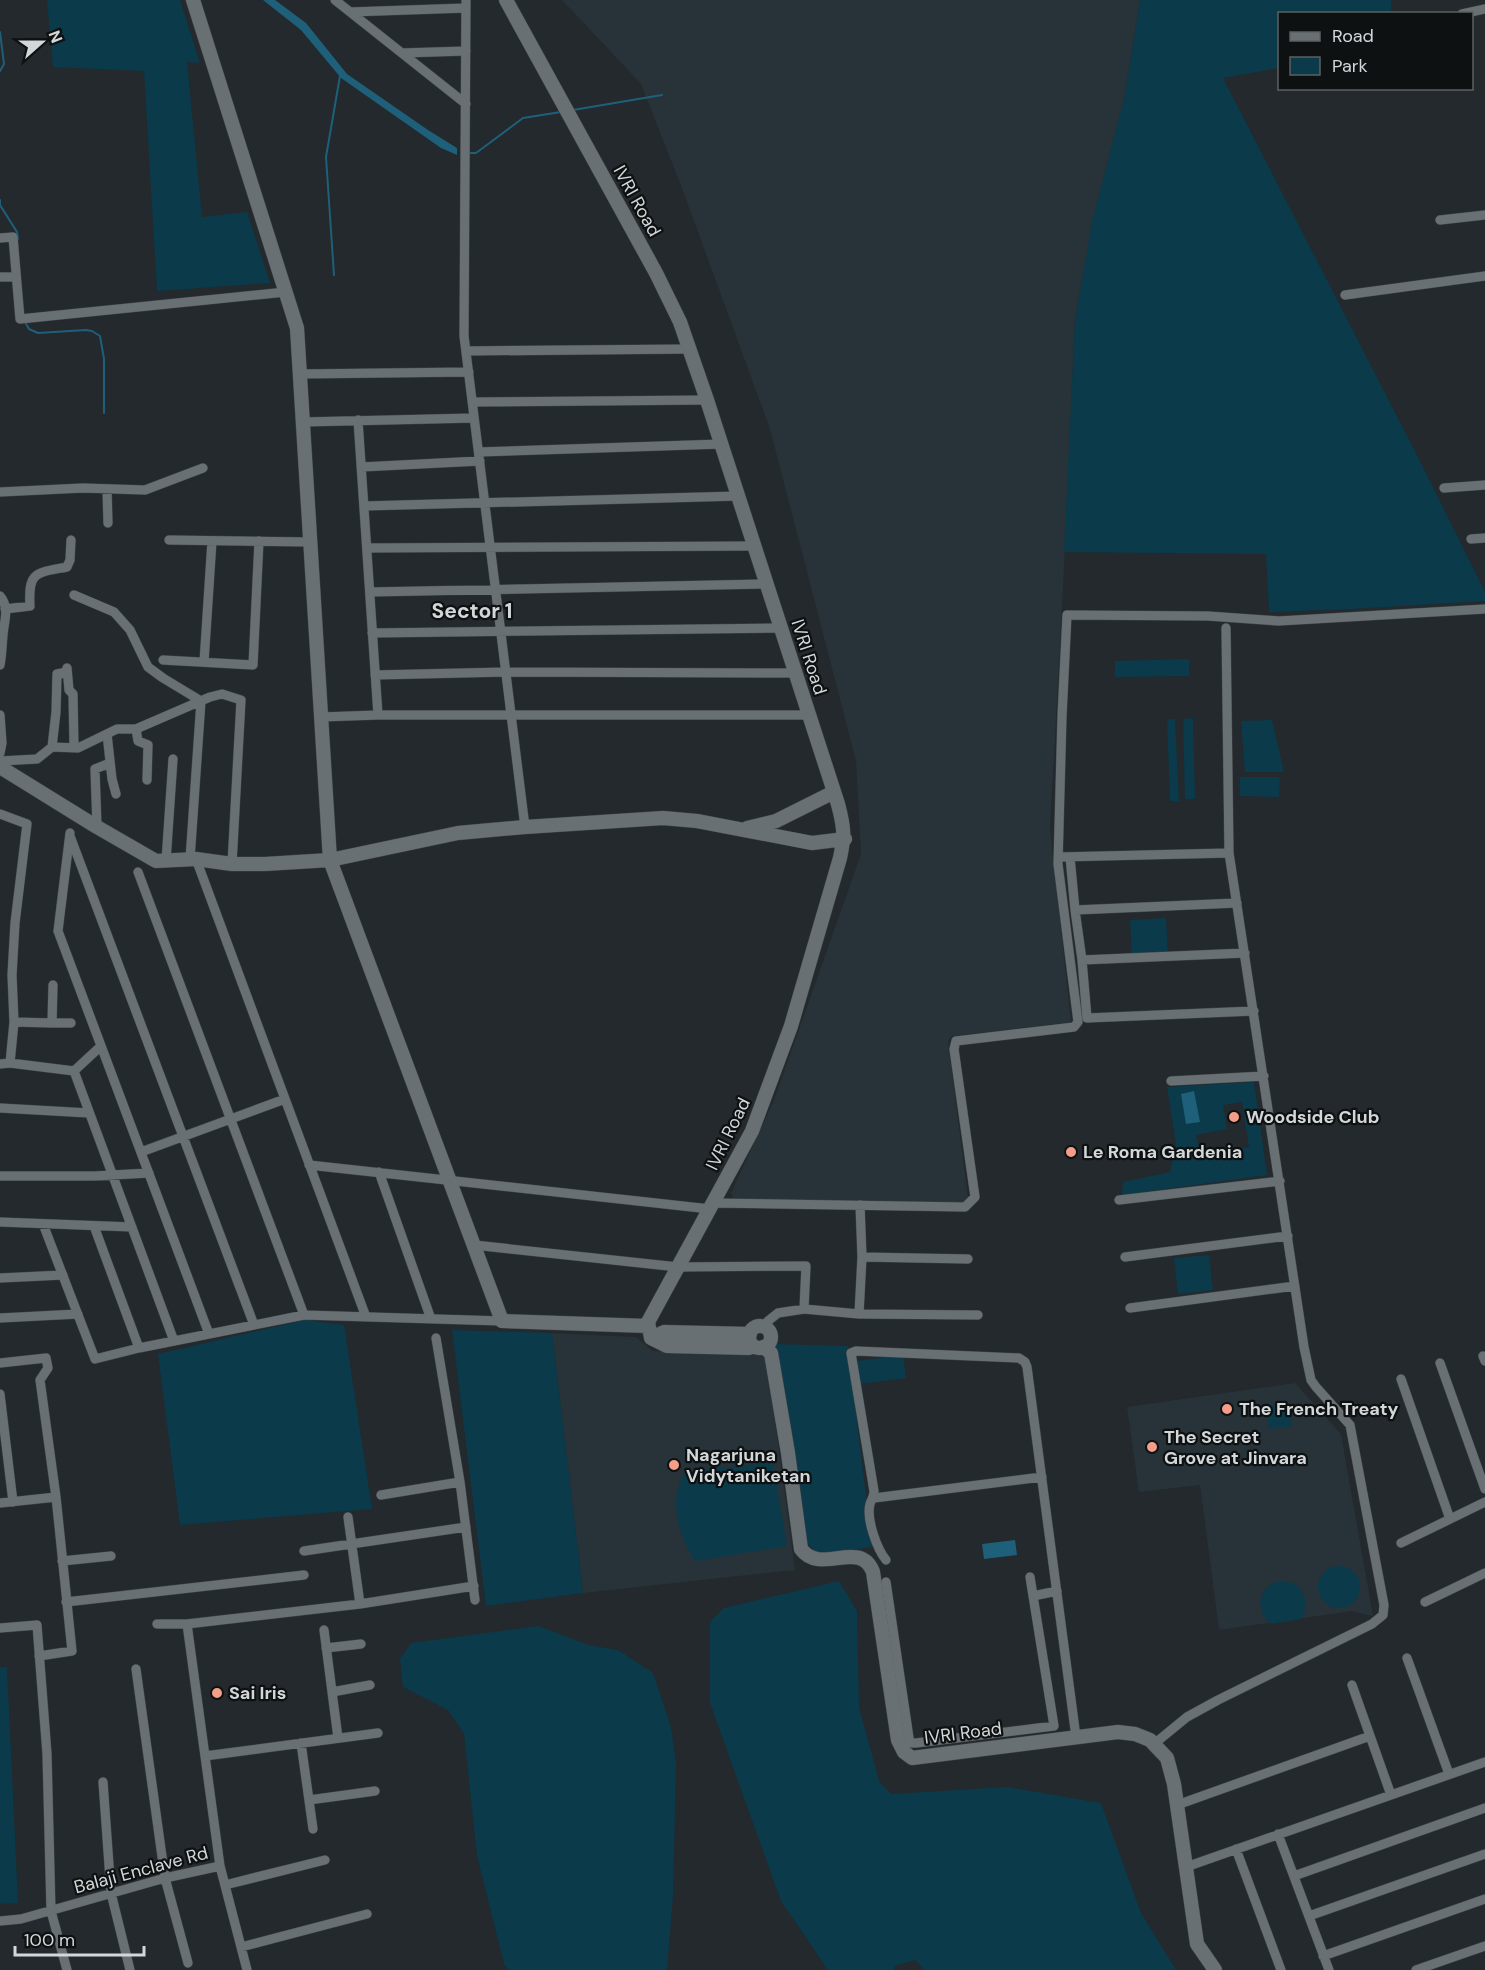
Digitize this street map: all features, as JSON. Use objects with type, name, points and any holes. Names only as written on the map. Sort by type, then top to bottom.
[{"type":"street","points":[[194,0],[297,328],[330,860],[502,1321]]},
{"type":"street","points":[[335,0],[466,104]]},
{"type":"street","name":"IVRI Road","points":[[506,0],[656,273],[680,322],[708,400],[834,792],[845,839],[791,1026],[752,1131],[648,1322],[650,1332]]},
{"type":"street","points":[[350,12],[466,4],[464,336],[525,827]]},
{"type":"street","points":[[402,53],[466,51]]},
{"type":"street","points":[[1440,220],[1485,215]]},
{"type":"street","points":[[0,238],[13,237],[20,319],[286,292]]},
{"type":"street","points":[[1345,295],[1485,276]]},
{"type":"street","points":[[0,277],[16,277]]},
{"type":"street","points":[[466,351],[690,349]]},
{"type":"street","points":[[300,374],[469,372]]},
{"type":"street","points":[[472,402],[708,400]]},
{"type":"street","points":[[303,422],[474,418]]},
{"type":"street","points":[[358,420],[378,715]]},
{"type":"street","points":[[361,467],[479,457],[722,444]]},
{"type":"street","points":[[0,492],[72,488],[145,489],[203,468]]},
{"type":"street","points":[[1444,488],[1485,485]]},
{"type":"street","points":[[107,489],[108,523]]},
{"type":"street","points":[[364,506],[739,496]]},
{"type":"street","points":[[1471,539],[1485,538]]},
{"type":"street","points":[[5,609],[30,606],[29,587],[34,577],[40,572],[67,567],[70,560],[71,540]]},
{"type":"street","points":[[169,540],[310,542]]},
{"type":"street","points":[[204,662],[212,541]]},
{"type":"street","points":[[164,660],[253,665],[259,541]]},
{"type":"street","points":[[367,548],[754,546]]},
{"type":"street","points":[[370,592],[767,584]]},
{"type":"street","points":[[74,595],[114,612],[130,630],[148,667],[201,701]]},
{"type":"street","points":[[0,596],[4,602],[6,617],[0,665]]},
{"type":"street","points":[[309,1165],[712,1206],[965,1207],[975,1197],[954,1049],[956,1041],[1074,1027],[1078,1022],[1059,857],[1067,615],[1208,616],[1279,621],[1485,609]]},
{"type":"street","points":[[372,633],[781,628]]},
{"type":"street","points":[[1215,1970],[1197,1944],[1174,1784],[1167,1758],[1154,1744],[1197,1711],[1372,1624],[1383,1615],[1384,1605],[1350,1425],[1311,1380],[1295,1286],[1229,854],[1226,628]]},
{"type":"street","points":[[52,747],[57,674],[67,670],[69,690],[73,694],[74,747]]},
{"type":"street","points":[[375,675],[506,672],[795,673]]},
{"type":"street","points":[[0,760],[37,759],[52,747],[78,748],[117,729],[136,729],[222,694],[241,700],[232,864]]},
{"type":"street","points":[[201,701],[193,859],[366,1317]]},
{"type":"street","points":[[0,715],[0,753]]},
{"type":"street","points":[[321,717],[378,715],[809,716]]},
{"type":"street","points":[[136,729],[138,741],[148,745],[147,780]]},
{"type":"street","points":[[106,734],[116,794]]},
{"type":"street","points":[[166,861],[173,759]]},
{"type":"street","points":[[97,827],[95,769],[110,763]]},
{"type":"street","points":[[0,767],[156,861],[193,859],[232,864],[265,864],[330,860],[448,835],[525,827],[663,818],[697,821],[812,843],[845,839]]},
{"type":"street","points":[[742,829],[778,820],[834,792]]},
{"type":"street","points":[[0,814],[27,824],[15,923],[12,975],[14,1022],[10,1063]]},
{"type":"street","points":[[778,820],[781,837]]},
{"type":"street","points":[[209,1334],[58,931],[70,833],[254,1325]]},
{"type":"street","points":[[1059,857],[1229,854]]},
{"type":"street","points":[[1070,857],[1087,1018],[1254,1011]]},
{"type":"street","points":[[138,872],[304,1315]]},
{"type":"street","points":[[1076,910],[1237,903]]},
{"type":"street","points":[[1082,960],[1245,953]]},
{"type":"street","points":[[52,1023],[53,985]]},
{"type":"street","points":[[14,1022],[70,1023]]},
{"type":"street","points":[[0,1064],[10,1063],[74,1071],[101,1046]]},
{"type":"street","points":[[74,1071],[174,1341]]},
{"type":"street","points":[[1171,1081],[1264,1076]]},
{"type":"street","points":[[141,1152],[285,1099]]},
{"type":"street","points":[[0,1108],[89,1113]]},
{"type":"street","points":[[379,1172],[431,1319]]},
{"type":"street","points":[[0,1176],[149,1173]]},
{"type":"street","points":[[1119,1200],[1280,1181]]},
{"type":"street","points":[[859,1314],[862,1257],[860,1205]]},
{"type":"street","points":[[0,1222],[132,1227]]},
{"type":"street","points":[[43,1224],[95,1359],[304,1315],[502,1321],[650,1332],[667,1346],[749,1348],[755,1342],[769,1343],[769,1332],[764,1328],[778,1312],[804,1309],[859,1314],[978,1315]]},
{"type":"street","points":[[94,1226],[139,1348]]},
{"type":"street","points":[[1125,1257],[1288,1236]]},
{"type":"street","points":[[474,1245],[678,1267],[806,1266],[804,1309]]},
{"type":"street","points":[[862,1257],[968,1259]]},
{"type":"street","points":[[0,1278],[63,1275]]},
{"type":"street","points":[[1131,1308],[1295,1286]]},
{"type":"street","points":[[0,1318],[78,1314]]},
{"type":"street","points":[[436,1338],[460,1482],[475,1600]]},
{"type":"street","points":[[755,1342],[771,1353],[801,1550],[814,1560],[856,1557],[870,1564],[884,1557],[872,1528],[870,1504],[874,1498],[852,1353],[856,1351],[1019,1358],[1024,1362],[1027,1367],[1076,1737]]},
{"type":"street","points":[[0,1363],[46,1358],[48,1368],[40,1380],[56,1497],[72,1651],[39,1656]]},
{"type":"street","points":[[1440,1363],[1485,1489]]},
{"type":"street","points":[[1401,1379],[1450,1519]]},
{"type":"street","points":[[0,1394],[13,1502]]},
{"type":"street","points":[[874,1498],[1042,1477]]},
{"type":"street","points":[[381,1495],[460,1482]]},
{"type":"street","points":[[0,1503],[56,1497]]},
{"type":"street","points":[[1401,1544],[1485,1502]]},
{"type":"street","points":[[348,1517],[360,1604]]},
{"type":"street","points":[[304,1551],[466,1527]]},
{"type":"street","points":[[62,1561],[111,1556]]},
{"type":"street","name":"IVRI Road","points":[[870,1564],[889,1638],[898,1740],[901,1749],[912,1758],[1118,1732],[1135,1734],[1154,1744]]},
{"type":"street","points":[[1425,1602],[1485,1573]]},
{"type":"street","points":[[66,1602],[304,1575]]},
{"type":"street","points":[[886,1582],[889,1638],[910,1743],[1054,1726],[1030,1577]]},
{"type":"street","points":[[158,1624],[187,1624],[360,1604],[474,1586]]},
{"type":"street","points":[[1033,1596],[1057,1591]]},
{"type":"street","points":[[187,1624],[220,1866]]},
{"type":"street","points":[[0,1628],[37,1625],[47,1754],[51,1911],[68,1970]]},
{"type":"street","points":[[324,1630],[338,1738]]},
{"type":"street","points":[[326,1648],[361,1644]]},
{"type":"street","points":[[1407,1658],[1449,1774]]},
{"type":"street","points":[[136,1669],[165,1878],[188,1963]]},
{"type":"street","points":[[332,1692],[370,1685]]},
{"type":"street","points":[[1352,1685],[1391,1795]]},
{"type":"street","points":[[205,1756],[378,1733]]},
{"type":"street","points":[[1177,1805],[1370,1736]]},
{"type":"street","points":[[301,1743],[313,1829]]},
{"type":"street","points":[[1186,1867],[1485,1762]]},
{"type":"street","points":[[102,1782],[111,1893],[130,1970]]},
{"type":"street","points":[[309,1800],[375,1791]]},
{"type":"street","points":[[1294,1875],[1485,1808]]},
{"type":"street","points":[[1278,1834],[1329,1970]]},
{"type":"street","points":[[1236,1849],[1281,1970]]},
{"type":"street","points":[[1309,1916],[1485,1854]]},
{"type":"street","points":[[225,1885],[326,1860]]},
{"type":"street","name":"Balaji Enclave Rd","points":[[0,1921],[21,1919],[165,1878],[220,1866],[247,1970]]},
{"type":"street","points":[[1323,1956],[1485,1899]]},
{"type":"street","points":[[241,1947],[367,1914]]},
{"type":"street","points":[[1416,1970],[1485,1946]]},
{"type":"shaded area","points":[[263,0],[275,0],[306,23],[347,74],[457,148],[457,155],[441,148],[341,78],[301,30]]},
{"type":"shaded area","points":[[562,0],[1140,0],[1125,95],[1093,220],[1075,320],[1050,828],[1071,1022],[952,1036],[948,1041],[968,1198],[962,1203],[734,1200],[731,1193],[774,1100],[861,854],[856,761],[770,429],[683,191],[641,84]]},
{"type":"shaded area","points":[[1194,1091],[1200,1122],[1186,1124],[1181,1094]]},
{"type":"shaded area","name":"Nagarjuna Vidytaniketan","points":[[552,1333],[636,1337],[653,1351],[757,1353],[767,1360],[795,1570],[583,1593]]},
{"type":"shaded area","points":[[1295,1383],[1341,1434],[1373,1616],[1352,1611],[1219,1630],[1200,1485],[1139,1492],[1127,1407]]},
{"type":"shaded area","points":[[1015,1540],[1017,1555],[984,1559],[982,1544]]},
{"type":"green space","points":[[47,0],[180,0],[200,63],[187,62],[202,217],[247,212],[270,283],[157,291],[144,71],[53,67]]},
{"type":"green space","points":[[1140,0],[1391,0],[1391,12],[1278,12],[1278,68],[1223,78],[1421,463],[1485,592],[1485,601],[1269,612],[1266,554],[1064,552],[1075,320],[1092,222],[1125,95]]},
{"type":"green space","points":[[1189,659],[1189,676],[1115,677],[1115,661]]},
{"type":"green space","points":[[1193,718],[1195,799],[1185,799],[1183,719]]},
{"type":"green space","points":[[1167,719],[1175,719],[1179,801],[1170,801]]},
{"type":"green space","points":[[1272,720],[1284,772],[1245,772],[1241,721]]},
{"type":"green space","points":[[1240,777],[1280,777],[1279,797],[1240,796]]},
{"type":"green space","points":[[1166,918],[1168,954],[1132,956],[1130,920]]},
{"type":"green space","points":[[1254,1082],[1267,1175],[1122,1195],[1123,1182],[1170,1172],[1176,1144],[1167,1087]],"holes":[[[1242,1102],[1249,1147],[1200,1155],[1196,1135],[1227,1129],[1223,1105]]]},
{"type":"green space","points":[[1209,1255],[1213,1290],[1178,1294],[1174,1258]]},
{"type":"green space","points":[[305,1320],[344,1325],[372,1509],[180,1525],[158,1354]]},
{"type":"green space","points":[[452,1330],[552,1333],[583,1593],[486,1606]]},
{"type":"green space","points":[[773,1344],[848,1346],[872,1547],[819,1555],[807,1543]]},
{"type":"green space","points":[[903,1355],[906,1378],[860,1384],[857,1361]]},
{"type":"green space","points":[[1288,1403],[1292,1426],[1269,1429],[1266,1406]]},
{"type":"green space","points":[[773,1463],[787,1546],[695,1561],[683,1537],[676,1511],[678,1490],[685,1471]]},
{"type":"green space","points":[[1339,1566],[1354,1572],[1360,1587],[1354,1602],[1339,1608],[1324,1602],[1318,1587],[1324,1572]]},
{"type":"green space","points":[[839,1581],[857,1611],[859,1707],[879,1781],[891,1794],[1007,1787],[1101,1803],[1141,1913],[1176,1970],[924,1970],[915,1960],[895,1966],[894,1970],[828,1970],[781,1901],[710,1703],[710,1622],[724,1608]]},
{"type":"green space","points":[[1279,1581],[1293,1584],[1303,1593],[1306,1605],[1301,1619],[1271,1624],[1262,1612],[1261,1600],[1266,1588]]},
{"type":"green space","points":[[539,1626],[588,1645],[618,1650],[653,1673],[671,1727],[676,1763],[673,1896],[667,1970],[509,1970],[504,1964],[477,1856],[464,1734],[448,1710],[403,1687],[400,1659],[411,1643]]},
{"type":"green space","points":[[0,1667],[7,1667],[18,1903],[0,1904]]},
{"type":"waterway","points":[[0,32],[4,64],[0,71]]},
{"type":"waterway","points":[[334,275],[326,157],[340,76]]},
{"type":"waterway","points":[[573,110],[662,95]]},
{"type":"waterway","points":[[468,153],[476,153],[523,118],[561,112]]},
{"type":"waterway","points":[[0,200],[0,205],[17,232],[18,239]]},
{"type":"waterway","points":[[25,322],[29,329],[38,333],[86,330],[100,336],[104,359],[104,413]]},
{"type":"place","name":"Woodside Club","points":[[1234,1117]]},
{"type":"place","name":"Le Roma Gardenia","points":[[1071,1152]]},
{"type":"place","name":"The French Treaty","points":[[1227,1409]]},
{"type":"place","name":"The Secret Grove at Jinvara","points":[[1152,1447]]},
{"type":"place","name":"Nagarjuna Vidytaniketan","points":[[674,1465]]},
{"type":"place","name":"Sai Iris","points":[[217,1693]]},
{"type":"district","name":"Sector 1","points":[[472,611]]}]
